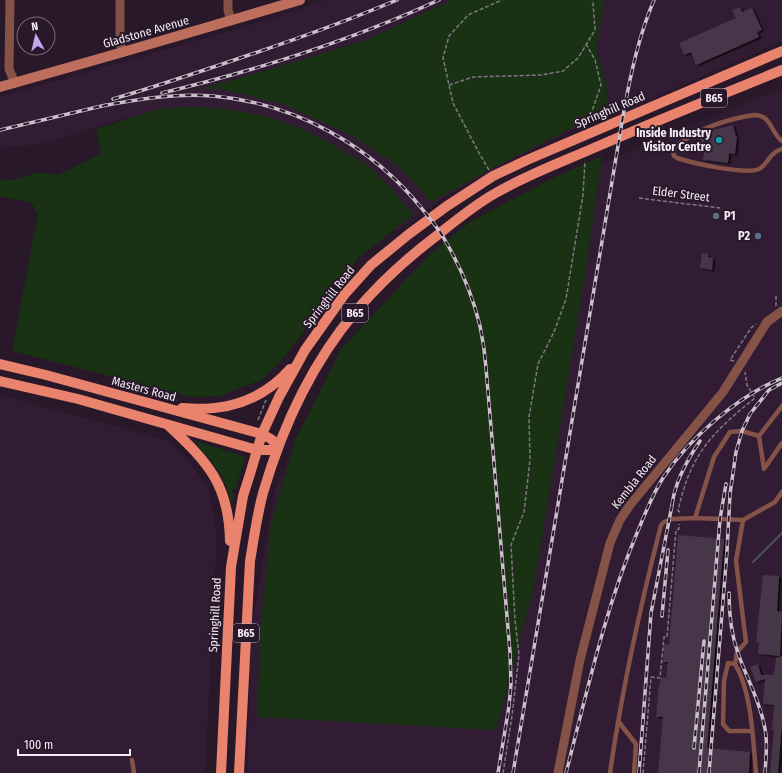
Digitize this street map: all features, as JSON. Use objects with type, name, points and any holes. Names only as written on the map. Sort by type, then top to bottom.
[{"type":"main road","name":"Gladstone Avenue","points":[[0,87],[300,0]]},
{"type":"main road","name":"Springhill Road","points":[[221,773],[231,567],[244,496],[262,434],[288,379],[305,350],[344,295],[371,265],[409,234],[447,206],[493,176],[570,141],[782,51]]},
{"type":"main road","name":"B65","points":[[239,773],[250,561],[263,493],[278,447],[310,378],[355,312],[421,248],[456,220],[492,195],[515,182],[574,156],[782,70]]},
{"type":"main road","points":[[152,405],[209,409],[238,404],[260,394],[279,380],[305,350]]},
{"type":"main road","name":"Masters Road","points":[[0,364],[46,375],[262,434],[271,439],[278,447]]},
{"type":"main road","points":[[0,381],[78,400],[257,450],[269,450],[278,447]]},
{"type":"main road","points":[[166,424],[204,460],[219,485],[229,518],[231,567]]},
{"type":"street","points":[[10,0],[9,69],[15,83]]},
{"type":"street","points":[[120,0],[120,43],[124,52]]},
{"type":"street","points":[[228,0],[228,10],[231,21]]},
{"type":"street","name":"Kembla Road","points":[[558,773],[580,660],[610,543],[620,520],[630,504],[723,392],[767,322],[779,308]]},
{"type":"lane","points":[[782,141],[777,137],[766,118],[760,115],[754,115],[717,123],[700,130],[676,146],[673,155],[677,158],[707,166],[753,170],[761,167],[772,154],[782,149]]},
{"type":"lane","points":[[782,406],[759,436],[764,469],[782,443]]},
{"type":"lane","points":[[695,518],[714,456],[730,432],[742,432],[759,436]]},
{"type":"lane","points":[[610,773],[618,721],[641,603],[661,525],[669,520],[695,518],[743,520],[775,502],[782,492]]},
{"type":"lane","points":[[743,520],[736,561],[746,642],[737,652],[735,664],[740,673],[749,706],[756,773]]},
{"type":"lane","points":[[735,664],[728,663],[724,682],[723,724],[729,731],[752,731]]},
{"type":"lane","points":[[618,721],[636,744],[634,773]]},
{"type":"lane","points":[[132,760],[134,773]]},
{"type":"path","points":[[493,176],[478,153],[453,103],[443,58],[449,36],[468,15],[502,0]]},
{"type":"path","points":[[449,85],[473,77],[541,75],[563,70],[578,58],[594,30],[592,0]]},
{"type":"path","points":[[586,44],[595,60],[601,85],[591,114],[589,129]]},
{"type":"path","points":[[503,773],[512,716],[519,655],[515,620],[511,545],[524,512],[530,460],[529,417],[538,364],[554,332],[566,299],[583,195],[585,159]]},
{"type":"path","name":"Elder Street","points":[[639,198],[720,208]]},
{"type":"path","points":[[776,294],[779,308]]},
{"type":"path","points":[[152,394],[182,402]]},
{"type":"path","points":[[259,422],[258,419],[266,398]]},
{"type":"shaded area","points":[[325,0],[782,0],[782,41],[644,102],[571,131],[507,162],[446,196],[397,231],[357,179],[231,123],[125,118],[49,142],[0,148],[0,97],[268,20]]},
{"type":"shaded area","points":[[782,88],[782,773],[247,773],[251,631],[275,490],[335,360],[410,273],[481,218],[625,153]]},
{"type":"shaded area","points":[[0,395],[170,441],[187,459],[209,489],[217,539],[205,773],[0,773]]},
{"type":"green space","points":[[452,0],[605,0],[596,47],[605,79],[609,112],[570,129],[500,164],[431,202],[401,168],[351,135],[282,104],[222,89],[199,89],[265,71],[366,40]]},
{"type":"green space","points":[[183,107],[227,109],[248,113],[287,123],[306,131],[370,167],[414,214],[358,258],[286,355],[263,379],[220,396],[192,397],[12,351],[38,214],[31,202],[0,197],[0,179],[14,180],[39,172],[58,175],[101,154],[96,129],[159,109]]},
{"type":"green space","points":[[602,156],[587,262],[534,586],[496,730],[257,717],[261,623],[271,523],[295,441],[342,348],[430,254],[470,222],[553,178]]},
{"type":"green space","points":[[193,440],[245,457],[236,489],[232,489],[232,493],[235,494],[233,501],[231,501],[219,471]]},
{"type":"building","points":[[740,7],[742,12],[752,8],[762,30],[757,32],[759,37],[696,65],[691,52],[684,55],[679,43],[736,18],[732,10]]},
{"type":"building","name":"Inside Industry Visitor Centre","points":[[733,125],[737,136],[735,154],[729,153],[728,163],[703,160],[704,153],[699,136],[709,131]]},
{"type":"building","points":[[702,253],[708,254],[708,257],[713,258],[712,270],[700,268]]},
{"type":"building","points":[[678,535],[724,539],[707,748],[750,752],[749,773],[658,773],[663,717],[656,717],[659,684],[661,678],[666,678],[668,662],[663,662],[664,644],[669,645]]},
{"type":"building","points":[[763,575],[779,576],[777,611],[782,612],[780,656],[758,654],[759,643],[756,642]]},
{"type":"building","points":[[782,656],[782,723],[778,773],[770,773],[774,730],[772,730],[774,705],[763,704],[765,679],[756,682],[750,667],[758,664],[761,675],[774,675],[776,658]]},
{"type":"waterway","points":[[753,562],[782,533]]},
{"type":"railway","points":[[113,99],[284,43],[397,0]]},
{"type":"railway","points":[[162,93],[233,75],[303,53],[372,29],[439,0]]},
{"type":"railway","points":[[513,773],[624,110],[640,40],[654,0]]},
{"type":"railway","points":[[102,106],[157,97],[199,95],[243,100],[302,118],[330,132],[356,148],[380,166],[403,187],[444,238],[462,272],[474,304],[480,326],[485,358],[510,652],[511,684],[509,706],[498,773]]},
{"type":"railway","points":[[0,130],[106,105]]},
{"type":"railway","points":[[566,773],[597,651],[615,591],[655,491],[674,463],[700,434],[732,407],[748,396],[782,378]]},
{"type":"railway","points":[[709,773],[727,551],[730,494],[736,452],[742,431],[750,414],[769,390],[782,383]]},
{"type":"railway","points":[[672,505],[682,471],[700,441]]},
{"type":"railway","points":[[699,773],[720,519],[726,484]]},
{"type":"railway","points":[[639,773],[651,613],[673,500]]},
{"type":"railway","points":[[662,616],[668,550]]},
{"type":"railway","points":[[729,593],[730,616],[736,646],[762,715],[766,736],[765,773]]},
{"type":"railway","points":[[694,748],[704,641]]},
{"type":"place","name":"Inside Industry Visitor Centre","points":[[719,140]]},
{"type":"place","name":"P1","points":[[716,216]]},
{"type":"place","name":"P2","points":[[758,236]]}]
